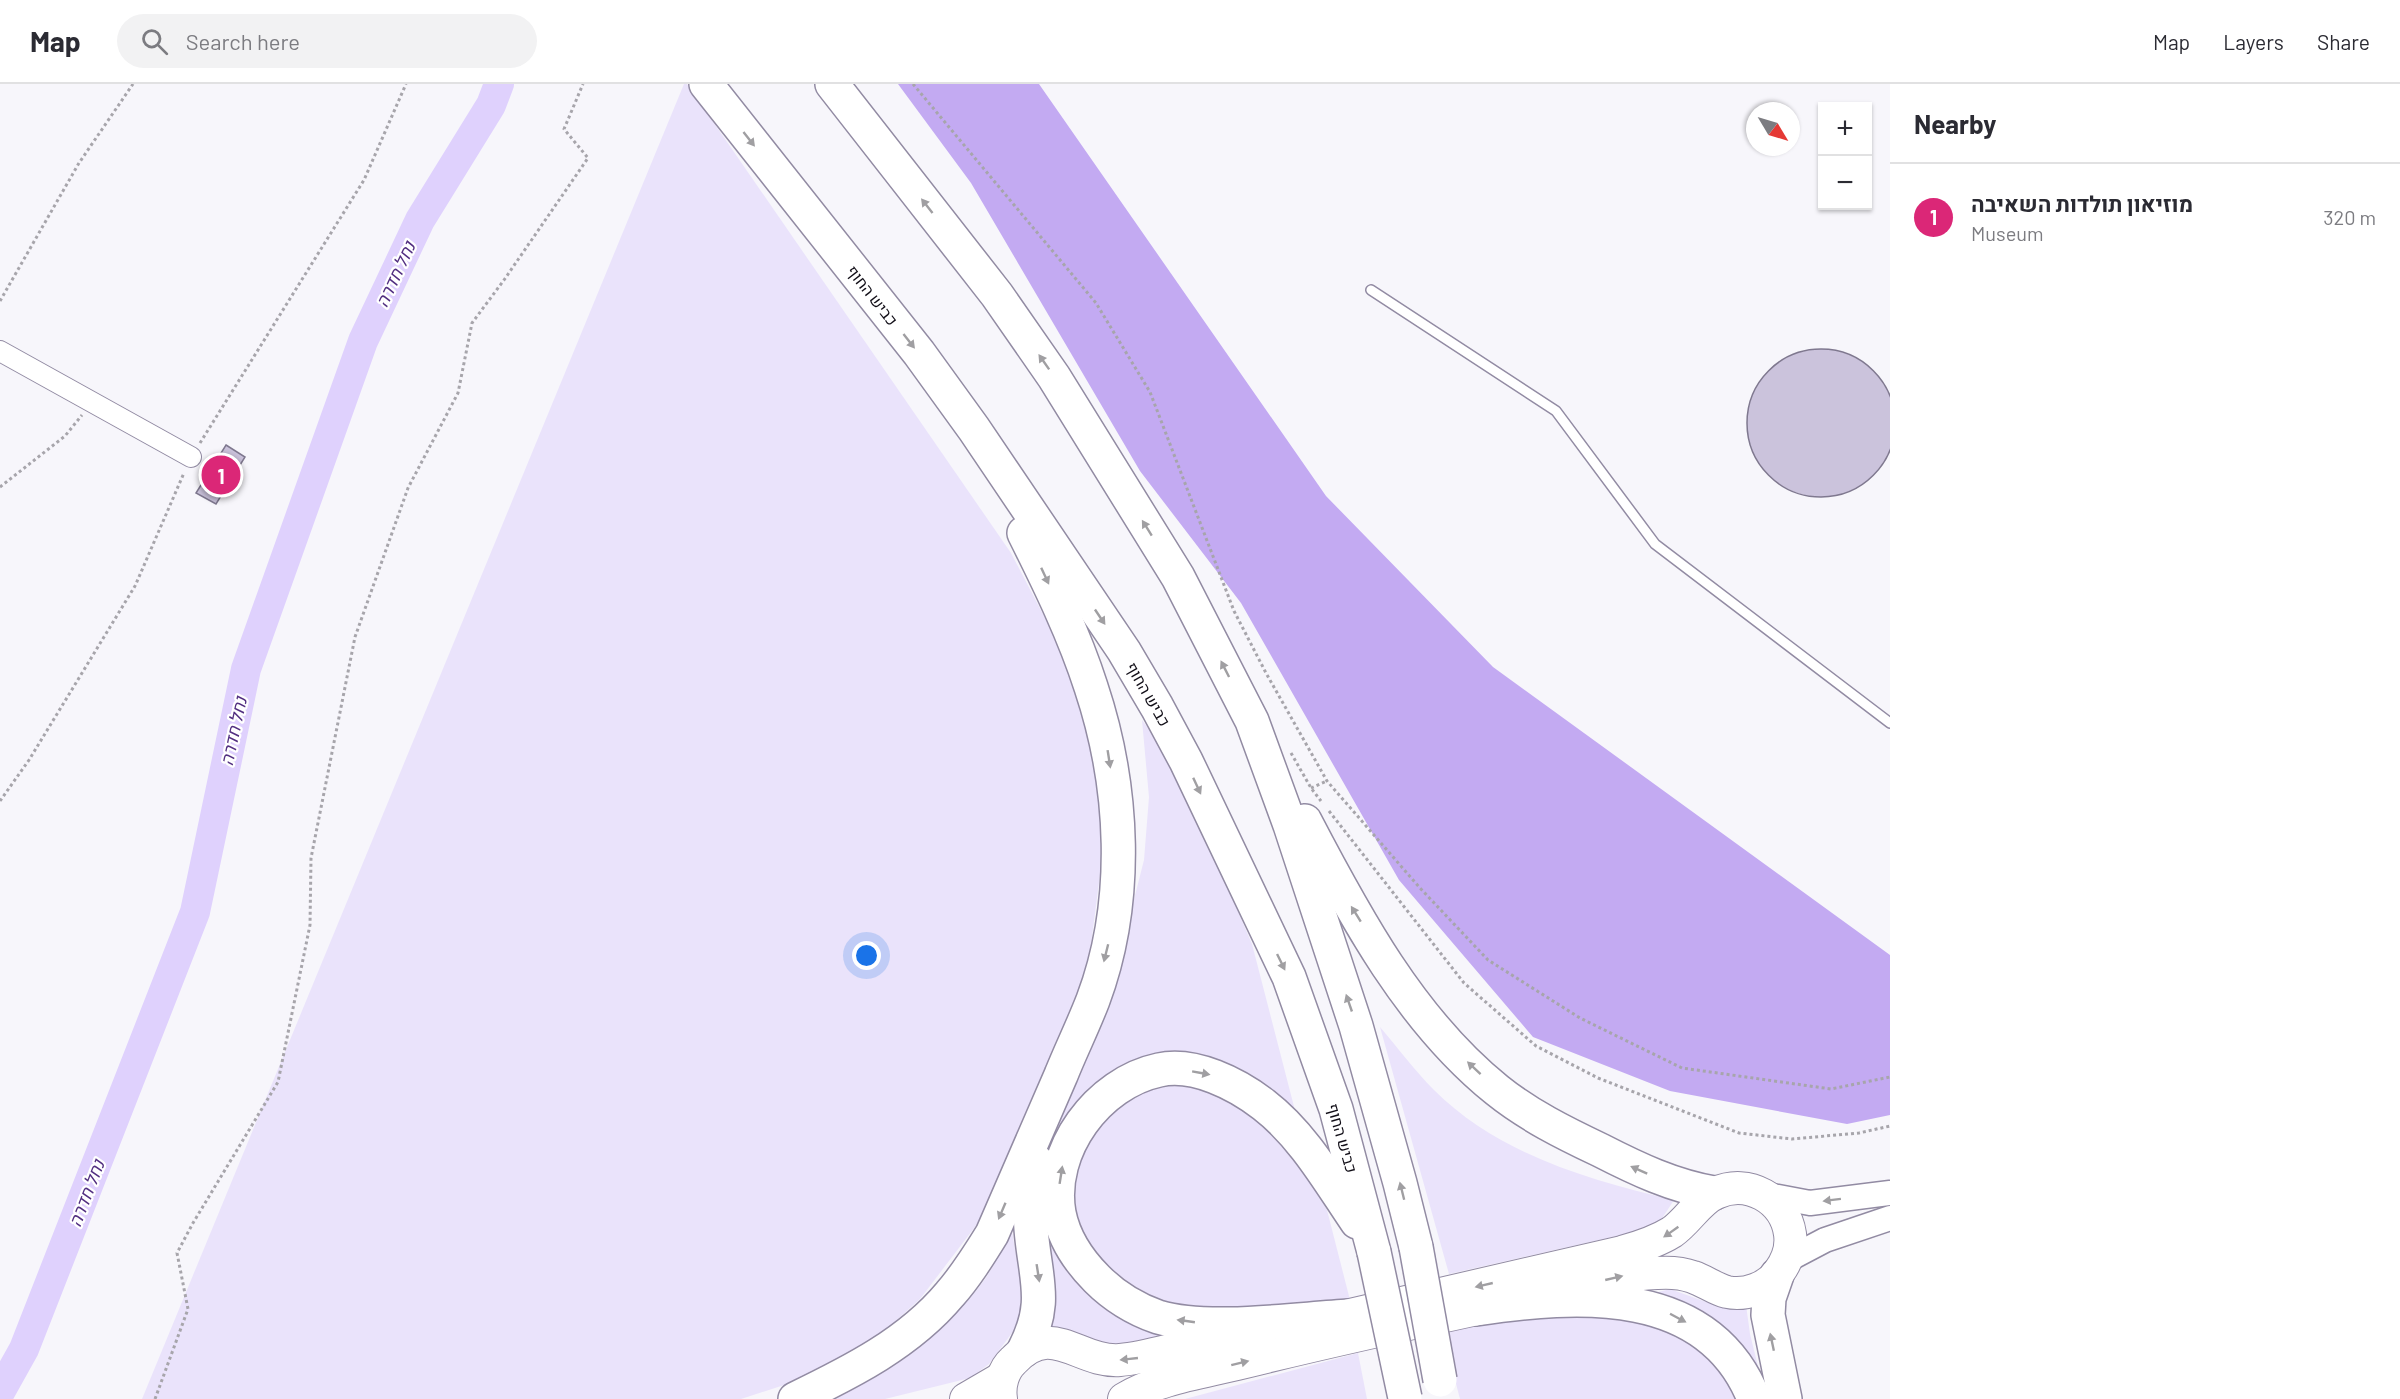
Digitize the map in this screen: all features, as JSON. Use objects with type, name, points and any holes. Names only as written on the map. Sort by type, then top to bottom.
[{"type":"highway","points":[[831,84],[997,295],[1054,377],[1178,578],[1341,889],[1381,954],[1418,1006],[1466,1061],[1497,1090],[1532,1114],[1572,1137],[1671,1184],[1714,1193]]},
{"type":"highway","name":"כביש החוף","points":[[710,88],[919,353],[974,429],[1124,651],[1186,761],[1289,978],[1310,1032],[1336,1109],[1372,1247],[1405,1398]]},
{"type":"highway","points":[[795,1399],[847,1373],[893,1346],[949,1296],[971,1268],[992,1234],[1062,1073],[1093,999],[1108,949],[1116,900],[1118,865],[1116,801],[1103,731],[1092,688],[1070,631],[974,429]]},
{"type":"highway","points":[[1252,721],[1290,825],[1356,1026],[1416,1247],[1442,1392]]},
{"type":"highway","points":[[1349,1316],[1241,1323],[1199,1323],[1160,1317],[1120,1299],[1103,1285],[1074,1251],[1064,1231],[1059,1212],[1062,1169],[1070,1143],[1083,1121],[1114,1090],[1136,1077],[1161,1069],[1206,1072],[1247,1093],[1290,1129],[1372,1247]]},
{"type":"highway","points":[[1024,1350],[1036,1324],[1040,1306],[1040,1288],[1031,1231],[1030,1205],[1033,1175],[1039,1145],[1062,1073]]},
{"type":"highway","points":[[966,1399],[1001,1389],[1011,1362],[1024,1350],[1038,1344],[1053,1342],[1068,1345],[1082,1352],[1117,1360],[1349,1316],[1654,1243],[1673,1231],[1714,1193],[1732,1187],[1750,1188],[1767,1195],[1780,1208],[1789,1224],[1791,1242],[1769,1298],[1768,1315],[1785,1399]]},
{"type":"highway","points":[[1124,1399],[1153,1385],[1343,1337],[1628,1275],[1680,1274],[1726,1292],[1745,1292],[1763,1287],[1782,1268]]},
{"type":"highway","points":[[1476,1309],[1566,1300],[1644,1306],[1666,1312],[1716,1341],[1733,1359],[1754,1399]]},
{"type":"street","points":[[0,351],[191,457]]},
{"type":"street","points":[[1767,1195],[1810,1203],[1890,1193]]},
{"type":"street","points":[[1782,1268],[1825,1240],[1890,1218]]},
{"type":"lane","points":[[1371,290],[1556,411],[1655,544],[1890,723]]},
{"type":"path","points":[[0,301],[79,163],[133,84]]},
{"type":"path","points":[[0,801],[29,760],[135,586],[191,457],[364,180],[406,84]]},
{"type":"path","points":[[155,1399],[188,1309],[177,1253],[278,1082],[310,925],[311,858],[355,638],[408,488],[458,393],[472,323],[588,158],[564,129],[583,84]]},
{"type":"path","points":[[913,84],[1096,303],[1150,392],[1234,611],[1327,781],[1420,888],[1488,960],[1580,1018],[1682,1068],[1831,1089],[1890,1077]]},
{"type":"path","points":[[0,487],[65,436],[90,401]]},
{"type":"path","points":[[1289,750],[1311,788],[1464,983],[1536,1046],[1598,1078],[1739,1133],[1792,1138],[1859,1132],[1890,1126]]},
{"type":"path","points":[[1311,788],[1327,781]]},
{"type":"shaded area","points":[[684,84],[687,84],[1011,553],[1057,641],[1095,741],[1104,844],[1087,975],[981,1219],[920,1299],[857,1356],[821,1373],[741,1399],[142,1399]]},
{"type":"shaded area","points":[[898,84],[1039,84],[1326,496],[1493,667],[1890,955],[1890,1115],[1847,1124],[1670,1091],[1533,1037],[1399,880],[1241,603],[1140,471],[971,183]]},
{"type":"shaded area","points":[[1142,720],[1175,764],[1252,944],[1298,1122],[1253,1084],[1107,1081],[1054,1235],[1199,1334],[1102,1349],[1042,1325],[1048,1151],[1063,1101],[1129,919],[1144,860],[1149,797]]},
{"type":"shaded area","points":[[1380,1027],[1434,1090],[1459,1112],[1487,1131],[1546,1162],[1610,1183],[1674,1200],[1661,1220],[1643,1230],[1449,1274]]},
{"type":"shaded area","points":[[1180,1082],[1203,1084],[1257,1114],[1307,1173],[1327,1210],[1350,1300],[1240,1311],[1163,1306],[1111,1276],[1075,1227],[1073,1171],[1092,1128],[1141,1087]]},
{"type":"shaded area","points":[[1012,1231],[1023,1298],[1020,1322],[989,1364],[970,1378],[885,1399],[823,1399],[911,1348],[951,1317],[985,1279]]},
{"type":"shaded area","points":[[1670,1289],[1726,1309],[1746,1305],[1750,1334],[1766,1399],[1647,1295]]},
{"type":"shaded area","points":[[1566,1314],[1642,1320],[1685,1338],[1722,1368],[1738,1399],[1460,1399],[1442,1330]]},
{"type":"shaded area","points":[[1358,1353],[1367,1399],[1185,1399]]},
{"type":"building","points":[[1821,349],[1849,354],[1874,370],[1890,395],[1895,423],[1890,451],[1874,476],[1849,492],[1821,497],[1793,492],[1768,476],[1752,451],[1747,423],[1752,395],[1768,370],[1793,354]]},
{"type":"building","points":[[226,445],[245,457],[216,504],[196,493]]},
{"type":"waterway","name":"נחל חדרה","points":[[0,1392],[24,1349],[195,912],[246,669],[363,341],[420,220],[491,105],[499,84]]},
{"type":"place","name":"מוזיאון תולדות השאיבה","points":[[221,475]]}]
